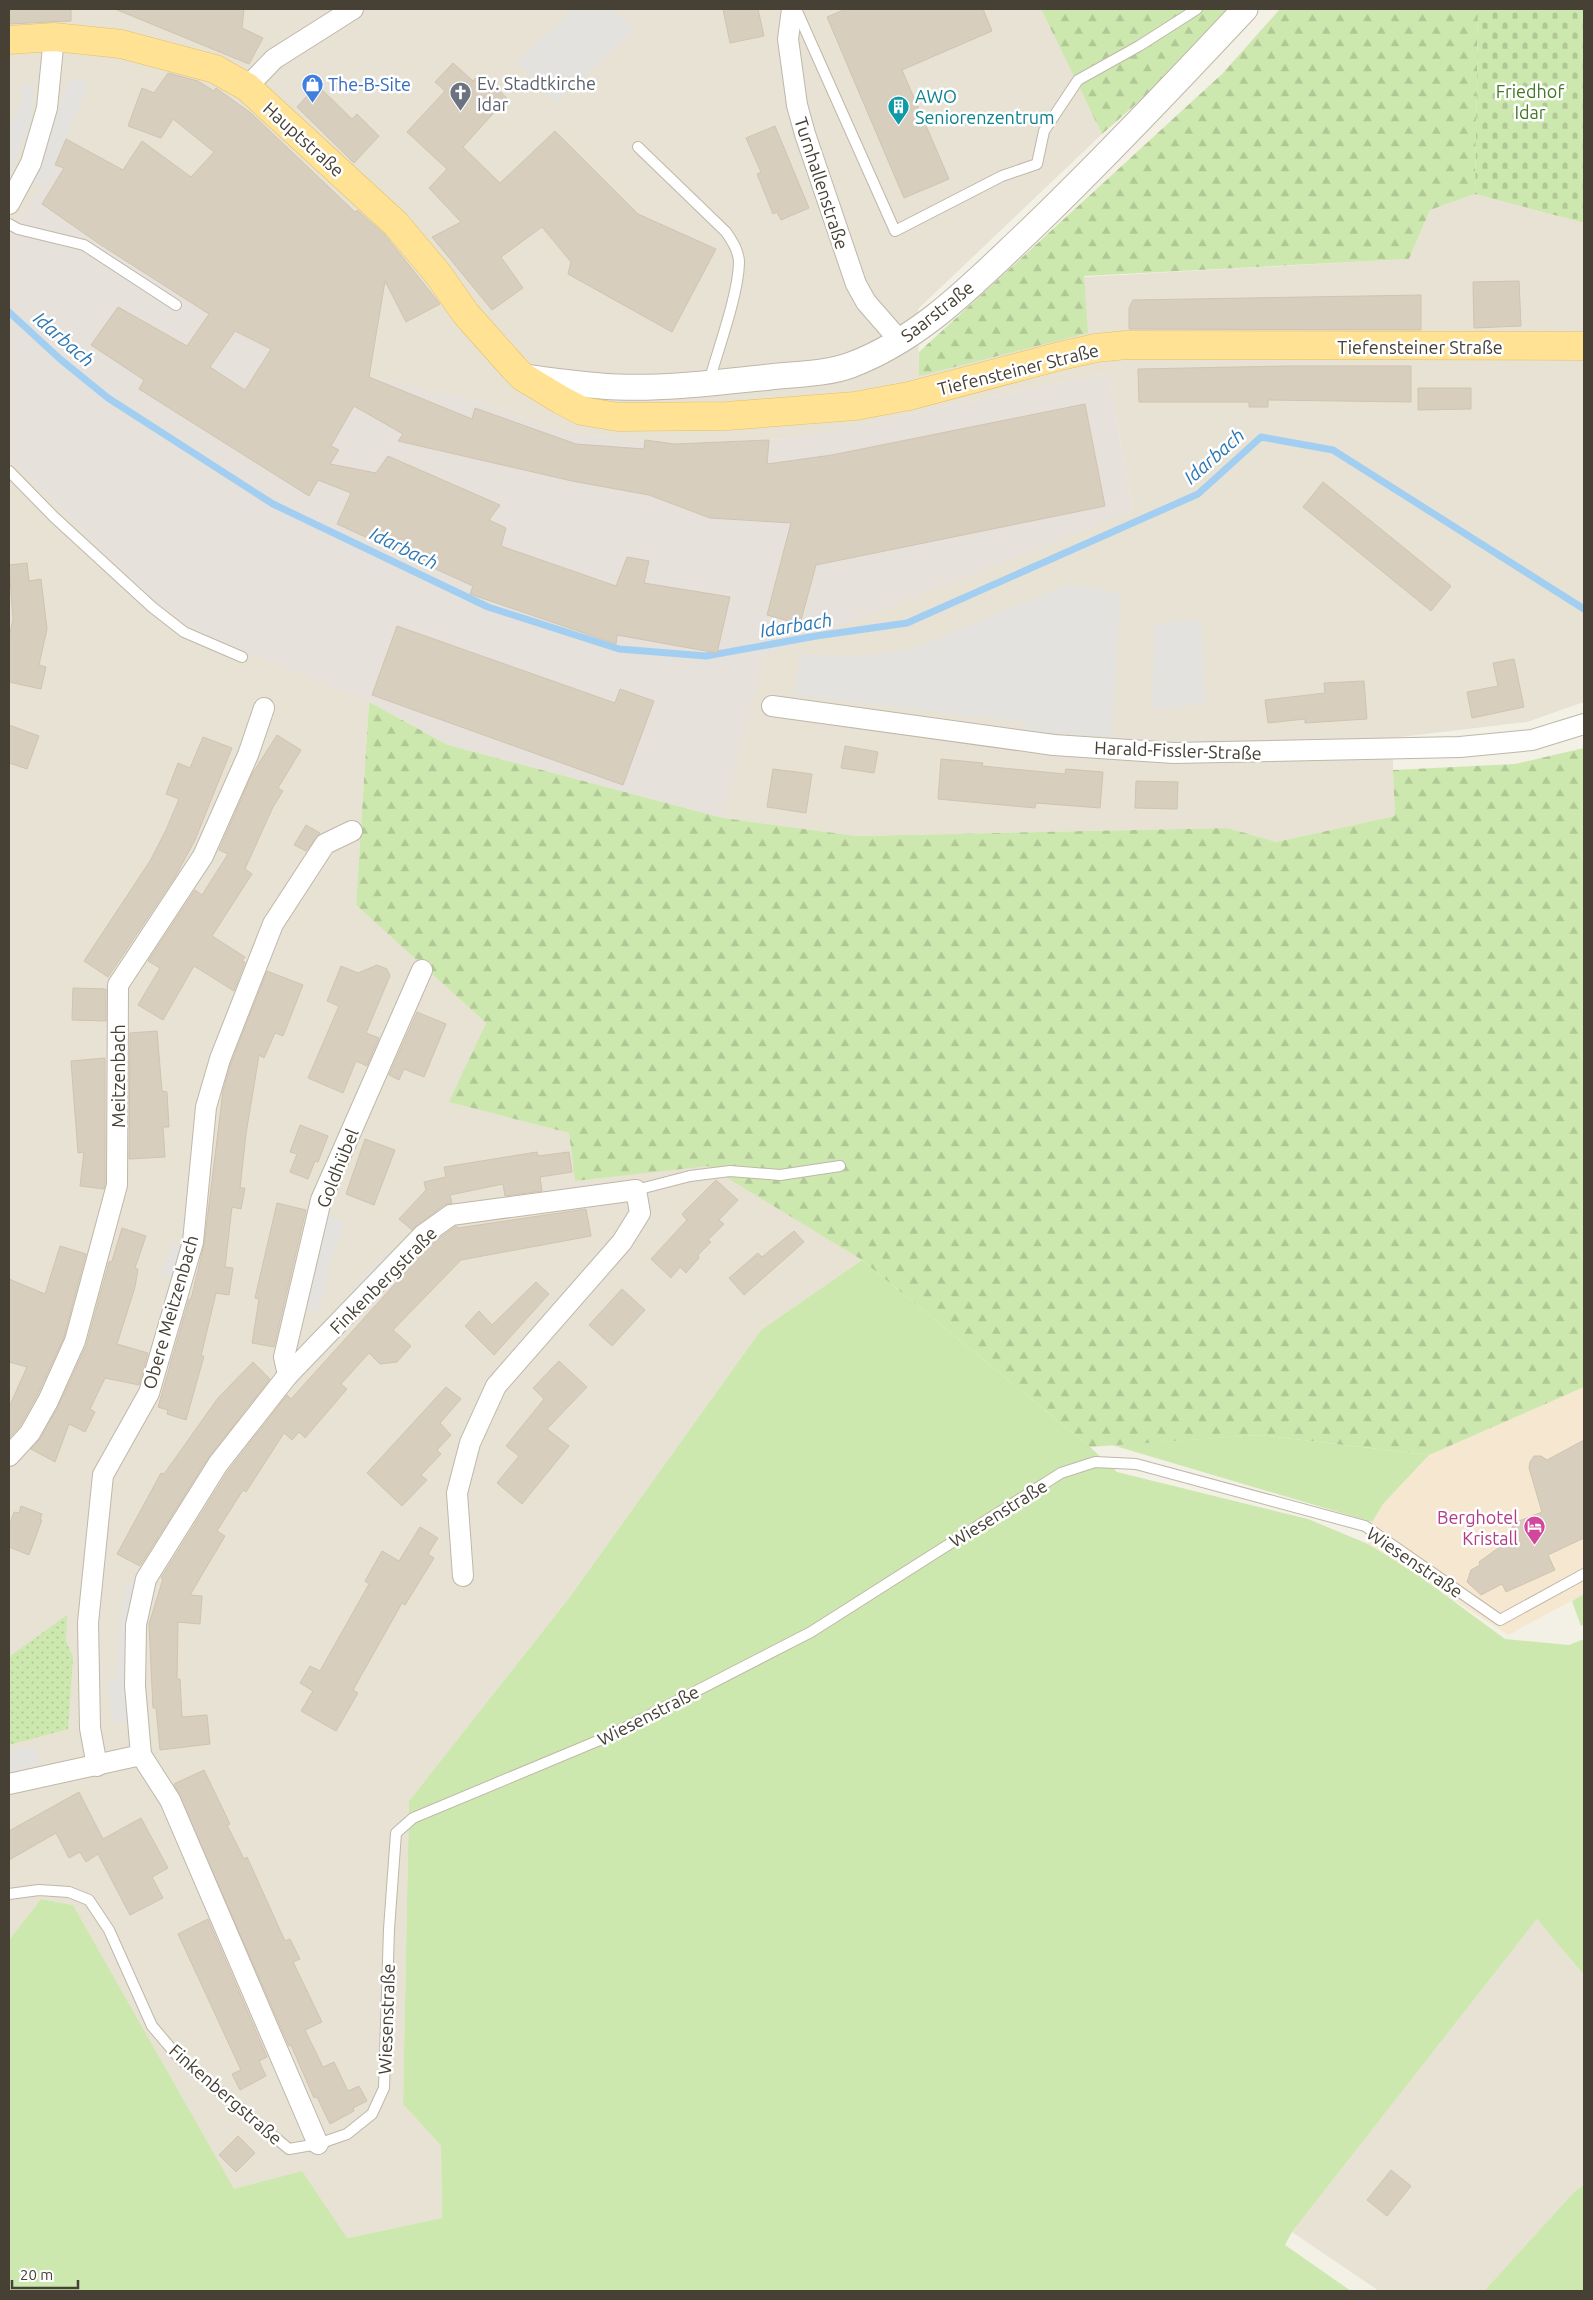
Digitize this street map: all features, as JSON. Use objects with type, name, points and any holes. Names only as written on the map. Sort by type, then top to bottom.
[{"type":"main road","name":"Hauptstraße","points":[[9,40],[54,37],[121,44],[177,57],[214,69],[247,87],[396,224],[438,274],[491,344],[523,377]]},
{"type":"main road","name":"Tiefensteiner Straße","points":[[523,377],[561,400],[594,413],[618,417],[727,416],[855,406],[909,396],[1060,356],[1104,347],[1584,346]]},
{"type":"street","points":[[247,87],[274,59],[353,9]]},
{"type":"street","name":"Turnhallenstraße","points":[[792,9],[788,39],[797,105],[805,134],[856,284],[866,302],[900,341]]},
{"type":"street","name":"Saarstraße","points":[[523,377],[615,387],[709,383],[802,374],[848,366],[878,354],[945,310],[1052,209],[1245,9]]},
{"type":"street","points":[[9,204],[31,163],[47,108],[54,37]]},
{"type":"street","name":"Harald-Fissler-Straße","points":[[772,706],[1054,745],[1174,753],[1460,747],[1532,740],[1584,724]]},
{"type":"street","name":"Meitzenbach","points":[[9,1456],[30,1433],[48,1401],[75,1341],[117,1185],[118,985],[203,856],[248,755],[264,708]]},
{"type":"street","name":"Obere Meitzenbach","points":[[97,1766],[90,1728],[88,1623],[103,1475],[149,1393],[192,1242],[206,1107],[220,1059],[273,924],[325,844],[352,831]]},
{"type":"street","name":"Goldhübel","points":[[288,1374],[284,1357],[321,1200],[422,970]]},
{"type":"street","points":[[463,1576],[457,1493],[470,1443],[496,1386],[622,1242],[640,1213],[636,1190]]},
{"type":"street","name":"Finkenbergstraße","points":[[142,1754],[135,1686],[136,1625],[146,1579],[218,1464],[288,1374],[424,1235],[451,1215],[636,1190]]},
{"type":"street","points":[[9,1784],[97,1766],[142,1754],[170,1800],[318,2144]]},
{"type":"lane","points":[[796,9],[895,231],[1002,176],[1037,164],[1044,131],[1078,80],[1139,46],[1197,9]]},
{"type":"lane","points":[[638,147],[726,232],[736,249],[739,262],[732,298],[709,383]]},
{"type":"lane","points":[[9,224],[18,229],[84,245],[176,305]]},
{"type":"lane","points":[[9,471],[54,517],[152,607],[184,632],[242,657]]},
{"type":"lane","points":[[636,1190],[690,1176],[730,1170],[780,1175],[840,1166]]},
{"type":"lane","name":"Wiesenstraße","points":[[318,2144],[347,2134],[372,2114],[384,2088],[388,1929],[396,1833],[413,1818],[607,1737],[811,1632],[1061,1473],[1095,1462],[1136,1464],[1365,1526],[1500,1620],[1584,1574]]},
{"type":"lane","name":"Finkenbergstraße","points":[[9,1894],[39,1890],[69,1892],[89,1900],[109,1930],[152,2026],[180,2059],[289,2149],[318,2144]]},
{"type":"shaded area","points":[[9,9],[1041,9],[1102,134],[918,309],[919,375],[1084,277],[1409,259],[1430,210],[1475,194],[1584,223],[1584,702],[1527,722],[1392,738],[1395,816],[1276,842],[1228,828],[856,836],[723,818],[763,656],[1133,511],[1108,373],[787,439],[675,444],[572,433],[552,429],[476,400],[369,377],[380,313],[231,206],[137,177],[66,139],[55,165],[9,233]]},
{"type":"shaded area","points":[[574,9],[614,9],[634,30],[556,103],[517,62]]},
{"type":"shaded area","points":[[70,78],[89,83],[55,165],[41,186],[32,183]]},
{"type":"shaded area","points":[[34,84],[32,117],[11,172],[9,170],[9,132],[20,103],[21,85]]},
{"type":"shaded area","points":[[66,139],[137,177],[231,206],[291,150],[354,211],[339,223],[380,313],[370,377],[476,400],[552,429],[572,433],[675,444],[787,439],[1108,373],[1133,511],[764,656],[723,818],[448,745],[369,702],[209,637],[157,604],[9,458],[9,233],[55,165]]},
{"type":"shaded area","points":[[9,458],[157,604],[209,637],[369,702],[356,905],[486,1023],[450,1102],[569,1133],[575,1181],[708,1165],[862,1260],[761,1330],[569,1598],[409,1801],[403,2104],[441,2146],[442,2218],[346,2238],[302,2172],[234,2190],[73,1905],[41,1899],[9,1940]]},
{"type":"shaded area","points":[[1070,584],[1121,594],[1111,737],[1024,731],[1027,722],[794,695],[800,654],[862,656],[913,649]]},
{"type":"shaded area","points":[[1201,620],[1205,704],[1151,709],[1155,624]]},
{"type":"shaded area","points":[[325,1214],[344,1222],[329,1264],[319,1313],[304,1308]]},
{"type":"shaded area","points":[[173,1243],[184,1249],[175,1279],[161,1274]]},
{"type":"shaded area","points":[[388,1252],[394,1257],[347,1304],[346,1300],[350,1291]]},
{"type":"shaded area","points":[[1583,1387],[1584,1594],[1508,1635],[1368,1544],[1372,1522],[1383,1504],[1429,1455]]},
{"type":"shaded area","points":[[128,1583],[134,1587],[129,1606],[125,1647],[129,1721],[113,1722],[109,1679],[118,1678],[119,1625]]},
{"type":"shaded area","points":[[37,1747],[40,1764],[9,1771],[9,1750]]},
{"type":"shaded area","points":[[1537,1919],[1584,1975],[1584,2185],[1575,2191],[1484,2291],[1379,2291],[1292,2232]]},
{"type":"green space","points":[[1041,9],[1236,9],[1212,37],[1102,134]]},
{"type":"green space","points":[[1280,9],[1478,9],[1475,194],[1430,210],[1409,259],[1084,276],[1088,333],[919,376],[919,352],[1222,74]]},
{"type":"green space","name":"Friedhof Idar","points":[[1478,9],[1584,9],[1584,223],[1475,194]]},
{"type":"green space","points":[[369,702],[448,745],[723,818],[856,836],[1228,828],[1276,842],[1395,816],[1393,770],[1515,764],[1584,748],[1584,1387],[1429,1455],[1259,1435],[1090,1447],[862,1260],[708,1166],[575,1181],[569,1133],[449,1102],[486,1023],[356,905]]},
{"type":"green space","points":[[862,1260],[1090,1447],[1117,1472],[1308,1519],[1368,1544],[1418,1575],[1505,1639],[1569,1645],[1584,1639],[1584,1975],[1537,1919],[1292,2232],[1285,2245],[1351,2291],[9,2291],[9,1940],[41,1899],[73,1905],[234,2189],[302,2171],[347,2238],[442,2218],[441,2146],[403,2104],[409,1801],[569,1598],[761,1330]]},
{"type":"green space","points":[[1259,1435],[1429,1455],[1383,1504],[1372,1522],[1112,1445]]},
{"type":"green space","points":[[1584,1594],[1584,1624],[1581,1626],[1572,1601]]},
{"type":"green space","points":[[67,1615],[66,1641],[73,1657],[68,1729],[9,1745],[9,1657]]},
{"type":"green space","points":[[1584,2185],[1584,2291],[1484,2291],[1575,2191]]},
{"type":"building","points":[[9,9],[71,9],[71,21],[9,24]]},
{"type":"building","points":[[115,9],[244,9],[242,28],[263,38],[249,64]]},
{"type":"building","points":[[723,9],[758,9],[764,36],[730,43]]},
{"type":"building","name":"AWO Seniorenzentrum","points":[[846,9],[983,9],[992,31],[902,70],[949,179],[904,198],[827,17]]},
{"type":"building","points":[[453,63],[473,81],[480,74],[507,98],[463,147],[500,183],[555,131],[638,214],[716,249],[672,332],[568,274],[571,262],[542,227],[501,257],[523,288],[492,310],[432,237],[461,222],[429,188],[447,169],[407,132],[445,91],[435,82]]},
{"type":"building","points":[[168,73],[198,81],[214,91],[216,88],[251,113],[355,212],[357,210],[385,235],[440,304],[406,322],[385,281],[369,377],[472,419],[475,408],[576,444],[644,449],[645,440],[675,444],[769,440],[767,464],[832,455],[1085,404],[1105,506],[816,565],[800,624],[767,615],[791,523],[710,518],[649,495],[572,481],[398,441],[403,434],[354,406],[331,446],[339,450],[330,464],[376,473],[388,456],[500,505],[489,520],[506,528],[501,546],[616,586],[627,557],[649,561],[644,583],[730,597],[717,653],[617,635],[616,644],[470,594],[473,586],[337,524],[351,493],[318,480],[309,496],[139,389],[144,380],[91,345],[118,307],[187,346],[209,314],[101,245],[42,204],[64,168],[55,165],[66,139],[123,170],[142,141],[191,177],[214,152],[173,119],[161,138],[128,126],[142,88],[154,93]],"holes":[[[235,331],[271,349],[245,390],[210,367]]]},
{"type":"building","points":[[317,85],[352,119],[357,114],[379,136],[354,163],[297,107]]},
{"type":"building","points":[[775,126],[809,208],[781,220],[777,212],[773,214],[757,174],[761,172],[746,138]]},
{"type":"building","points":[[1519,281],[1521,326],[1474,328],[1473,282]]},
{"type":"building","points":[[1421,295],[1421,330],[1129,329],[1129,308],[1133,300]]},
{"type":"building","points":[[1411,366],[1411,402],[1268,400],[1268,407],[1249,407],[1249,402],[1139,402],[1138,369]]},
{"type":"building","points":[[1418,388],[1471,388],[1471,409],[1418,410]]},
{"type":"building","points":[[1323,482],[1451,586],[1431,611],[1303,507]]},
{"type":"building","points":[[27,563],[29,581],[41,579],[47,629],[39,665],[46,667],[41,689],[9,682],[9,638],[13,619],[9,565]]},
{"type":"building","points":[[397,626],[615,703],[620,689],[654,701],[623,785],[372,695]]},
{"type":"building","points":[[1514,659],[1524,707],[1472,718],[1467,692],[1498,686],[1493,663]]},
{"type":"building","points":[[1364,681],[1367,719],[1305,723],[1305,719],[1268,723],[1265,700],[1325,693],[1324,683]]},
{"type":"building","points":[[9,725],[39,736],[27,769],[9,763]]},
{"type":"building","points":[[277,735],[301,750],[278,788],[283,791],[273,807],[245,869],[252,874],[212,936],[245,957],[242,961],[245,962],[234,991],[194,966],[163,1020],[138,1005],[160,968],[148,961],[195,890],[202,895],[228,854],[219,850],[252,774]]},
{"type":"building","points":[[203,737],[232,748],[195,840],[175,877],[108,977],[84,961],[150,861],[179,799],[166,794],[178,763],[190,768]]},
{"type":"building","points":[[845,746],[878,752],[874,773],[841,768]]},
{"type":"building","points":[[941,759],[983,763],[982,766],[1065,774],[1066,769],[1103,772],[1100,808],[1036,803],[1035,808],[938,799]]},
{"type":"building","points":[[773,769],[812,774],[806,813],[767,807]]},
{"type":"building","points":[[1136,781],[1178,782],[1177,809],[1135,808]]},
{"type":"building","points":[[306,825],[320,833],[306,851],[294,845]]},
{"type":"building","points":[[377,965],[387,969],[390,976],[366,1033],[379,1038],[367,1066],[356,1061],[343,1093],[308,1078],[339,1006],[327,1001],[341,966],[358,973]]},
{"type":"building","points":[[267,971],[303,985],[283,1036],[275,1033],[264,1058],[259,1055],[246,1134],[240,1188],[245,1188],[241,1209],[232,1207],[225,1267],[233,1268],[229,1295],[216,1293],[201,1356],[204,1356],[186,1420],[167,1414],[168,1410],[158,1407],[189,1299],[191,1299],[204,1245],[223,1091],[231,1063]]},
{"type":"building","points":[[73,988],[106,989],[106,1021],[72,1020]]},
{"type":"building","points":[[417,1012],[446,1024],[424,1077],[404,1069],[399,1080],[389,1075]]},
{"type":"building","points":[[157,1031],[162,1091],[167,1092],[169,1127],[163,1127],[165,1157],[129,1159],[130,1033]]},
{"type":"building","points":[[105,1058],[104,1189],[80,1186],[84,1152],[78,1153],[71,1061]]},
{"type":"building","points":[[300,1125],[328,1136],[318,1162],[315,1161],[308,1179],[290,1172],[297,1154],[290,1152]]},
{"type":"building","points":[[365,1139],[395,1150],[374,1205],[346,1194]]},
{"type":"building","points":[[537,1152],[538,1156],[569,1152],[572,1172],[540,1177],[542,1191],[505,1196],[503,1184],[450,1195],[452,1203],[444,1205],[412,1230],[399,1219],[426,1190],[424,1182],[446,1177],[444,1167]]},
{"type":"building","points":[[716,1180],[738,1200],[719,1220],[724,1224],[708,1240],[711,1242],[698,1255],[699,1258],[686,1273],[680,1267],[671,1278],[651,1259],[687,1220],[682,1214]]},
{"type":"building","points":[[277,1203],[306,1210],[274,1347],[252,1343],[259,1299],[255,1298]]},
{"type":"building","points":[[586,1209],[591,1236],[461,1260],[393,1330],[411,1346],[397,1362],[380,1364],[369,1353],[341,1384],[347,1389],[305,1438],[299,1432],[292,1440],[284,1433],[246,1492],[243,1490],[217,1531],[225,1536],[190,1595],[202,1596],[200,1624],[178,1622],[177,1679],[180,1679],[182,1717],[207,1715],[210,1744],[160,1750],[156,1708],[153,1708],[149,1624],[163,1579],[161,1578],[228,1471],[287,1395],[291,1399],[431,1244],[456,1226],[458,1228]]},
{"type":"building","points":[[122,1228],[146,1236],[135,1268],[138,1269],[135,1287],[117,1344],[148,1353],[139,1385],[105,1378],[90,1409],[95,1412],[85,1432],[69,1424],[55,1462],[31,1449],[40,1439],[58,1407],[86,1346],[109,1262],[112,1261]]},
{"type":"building","points":[[794,1231],[804,1242],[744,1295],[729,1278],[758,1253],[762,1257]]},
{"type":"building","points":[[60,1246],[86,1254],[64,1337],[37,1396],[20,1426],[9,1438],[9,1407],[27,1367],[9,1362],[9,1279],[45,1294]]},
{"type":"building","points":[[536,1282],[549,1294],[494,1355],[465,1326],[479,1311],[492,1325]]},
{"type":"building","points":[[622,1289],[645,1310],[612,1346],[589,1325]]},
{"type":"building","points":[[559,1361],[587,1387],[547,1429],[569,1446],[522,1504],[497,1483],[519,1456],[506,1446],[544,1399],[533,1388]]},
{"type":"building","points":[[253,1362],[270,1379],[208,1458],[140,1566],[117,1554],[161,1473],[164,1474],[218,1398]]},
{"type":"building","points":[[446,1387],[461,1399],[440,1423],[451,1435],[437,1450],[441,1454],[421,1475],[427,1480],[402,1506],[367,1473]]},
{"type":"building","name":"Berghotel Kristall","points":[[1584,1440],[1584,1538],[1548,1555],[1555,1570],[1506,1592],[1502,1584],[1481,1595],[1467,1582],[1471,1570],[1480,1565],[1479,1562],[1505,1543],[1514,1523],[1542,1512],[1529,1468],[1530,1462],[1534,1456],[1541,1456],[1547,1460]]},
{"type":"building","points":[[21,1506],[42,1514],[40,1520],[42,1520],[29,1555],[9,1547],[9,1526],[14,1512],[19,1513]]},
{"type":"building","points":[[420,1527],[438,1538],[428,1554],[434,1558],[405,1605],[402,1603],[353,1690],[358,1693],[336,1731],[301,1711],[313,1691],[300,1683],[310,1666],[320,1671],[369,1584],[365,1581],[382,1551],[399,1561]]},
{"type":"building","points":[[204,1770],[230,1824],[227,1825],[244,1859],[247,1857],[285,1941],[290,1939],[300,1959],[293,1962],[322,2022],[305,2030],[323,2067],[334,2062],[348,2091],[359,2086],[367,2101],[353,2108],[354,2111],[330,2124],[317,2097],[314,2098],[291,2045],[289,2046],[174,1784]]},
{"type":"building","points":[[79,1792],[103,1839],[141,1818],[168,1868],[152,1877],[163,1898],[130,1915],[98,1854],[86,1862],[80,1852],[69,1858],[56,1833],[9,1860],[9,1831]]},
{"type":"building","points":[[208,1919],[267,2057],[259,2061],[266,2076],[240,2090],[232,2074],[241,2070],[178,1934]]},
{"type":"building","points":[[238,2136],[255,2153],[236,2172],[219,2155]]},
{"type":"building","points":[[1391,2170],[1411,2186],[1387,2216],[1367,2200]]},
{"type":"waterway","name":"Idarbach","points":[[9,312],[60,359],[108,398],[273,504],[488,607],[619,649],[706,656],[816,636],[907,623],[1198,494],[1261,437],[1333,450],[1584,609]]},
{"type":"place","name":"The-B-Site","points":[[312,103]]},
{"type":"place","name":"Ev. Stadtkirche Idar","points":[[461,112]]},
{"type":"place","name":"AWO Seniorenzentrum","points":[[899,125]]},
{"type":"place","name":"Berghotel Kristall","points":[[1534,1546]]}]
